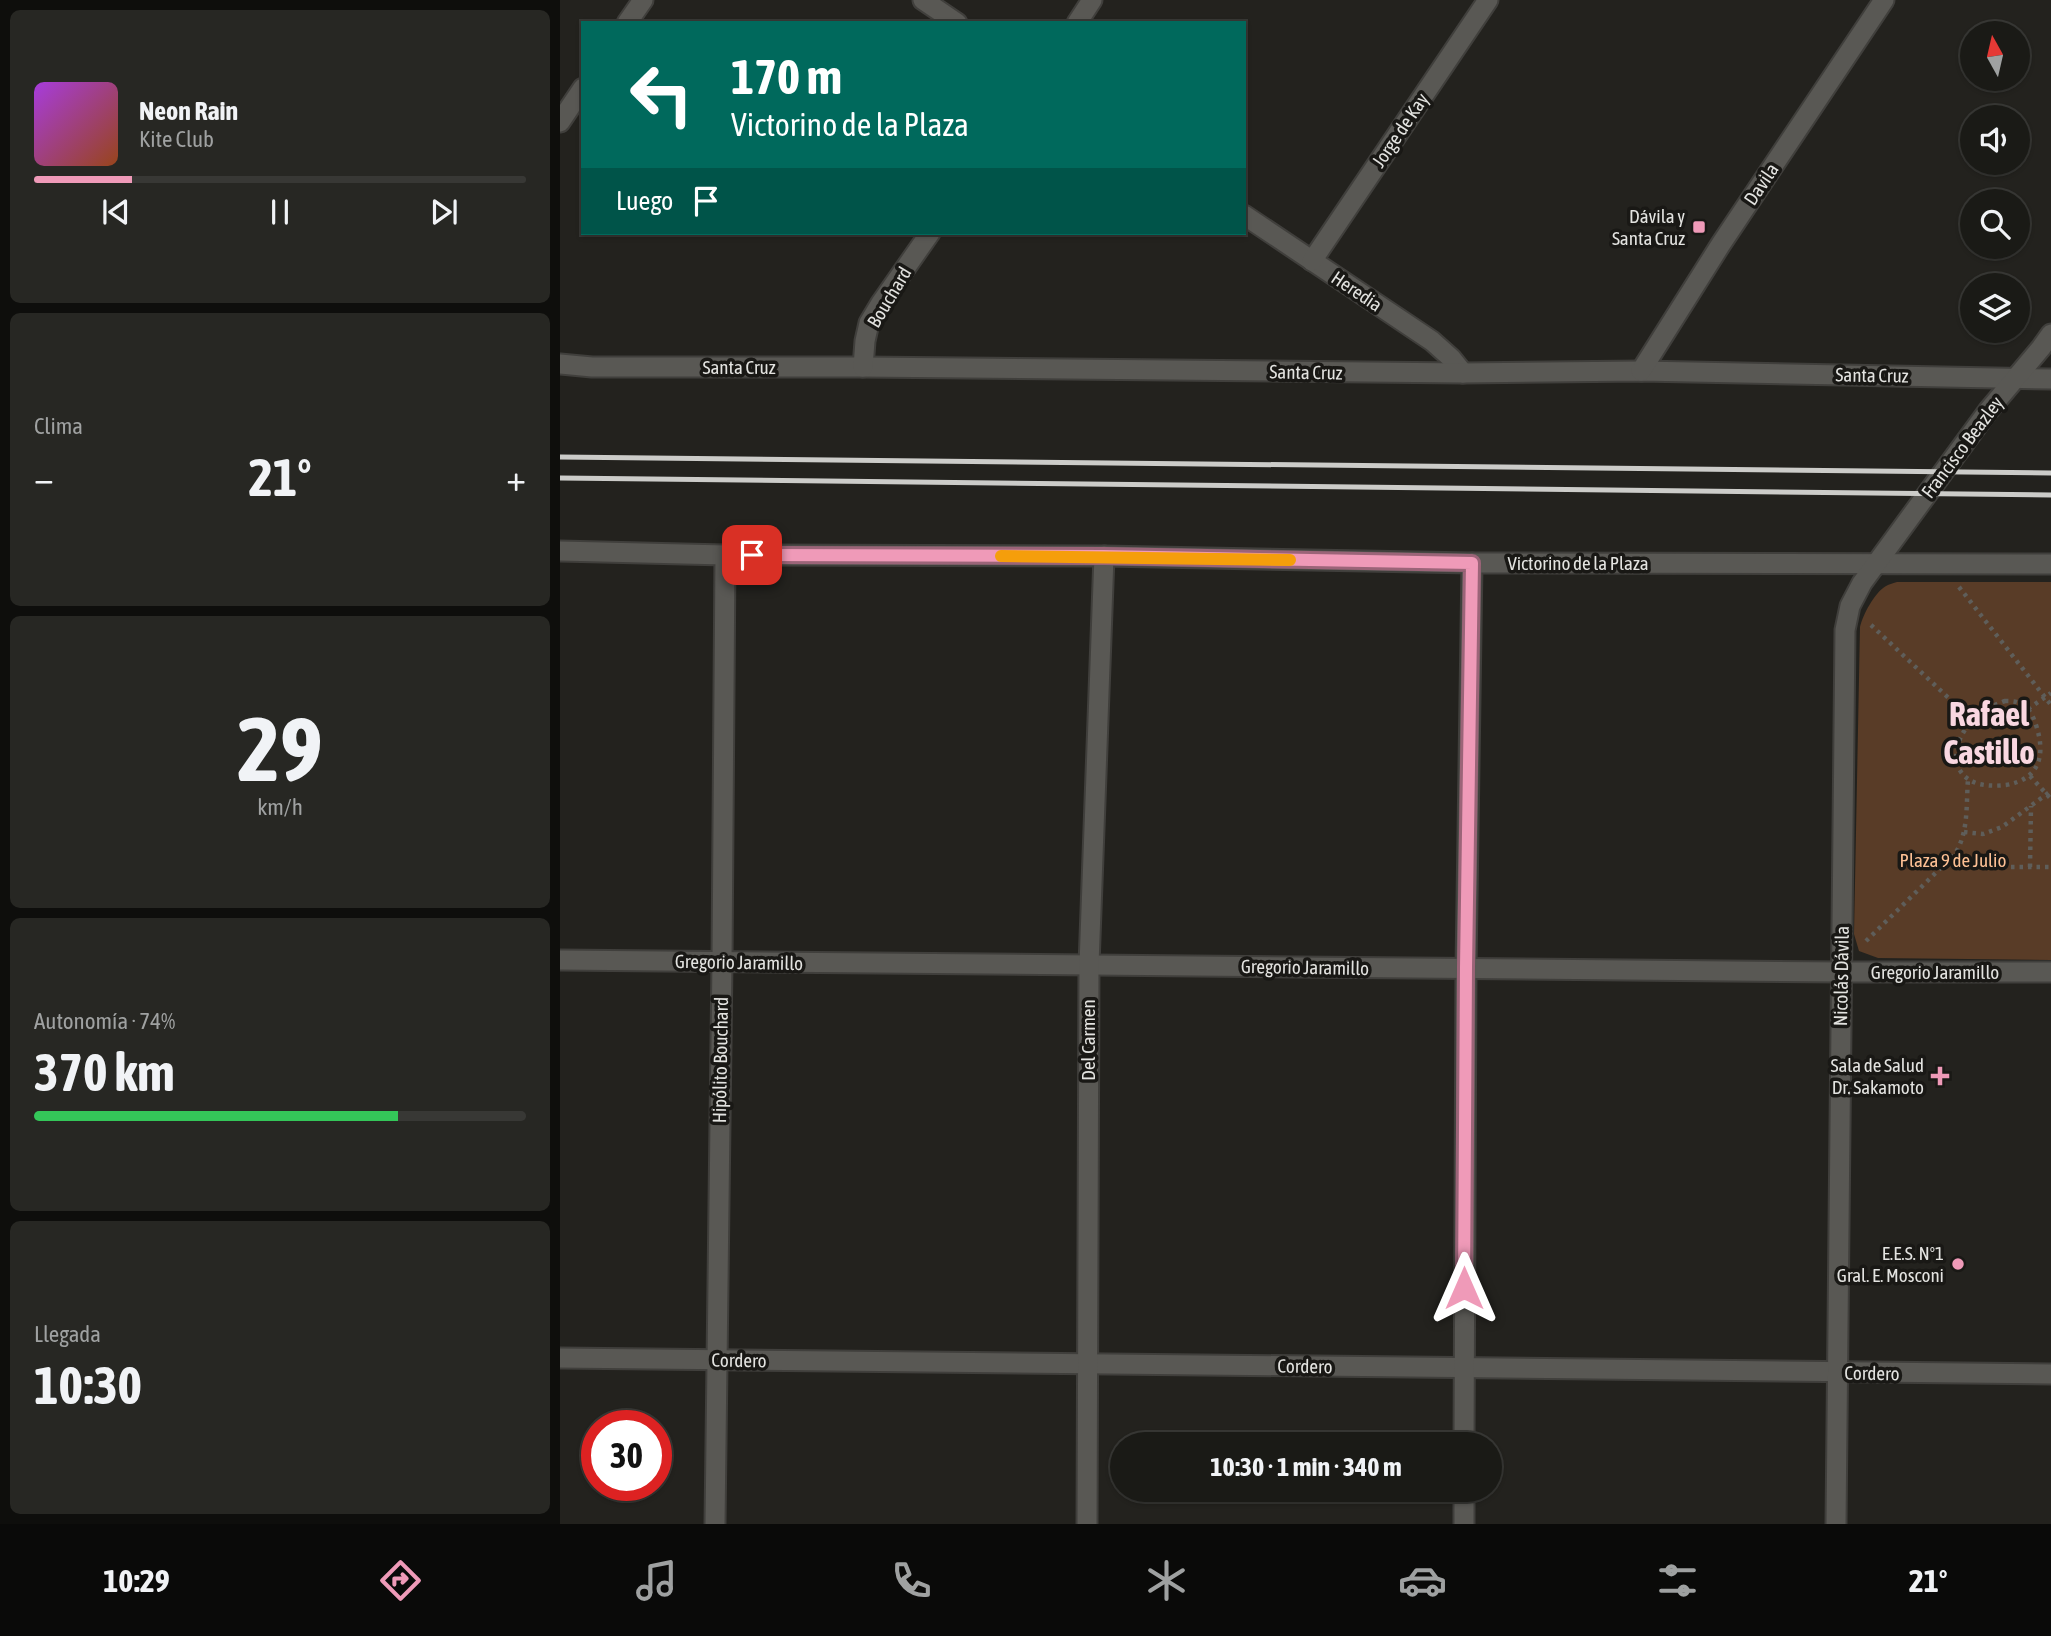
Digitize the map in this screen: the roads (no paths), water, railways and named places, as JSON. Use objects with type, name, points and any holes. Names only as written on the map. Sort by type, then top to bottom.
[{"type":"street","points":[[628,21],[643,0]]},
{"type":"street","points":[[923,0],[954,21]]},
{"type":"street","points":[[1078,21],[1092,0]]},
{"type":"street","name":"Jorge de Kay","points":[[1312,261],[1488,0]]},
{"type":"street","name":"Davila","points":[[1642,371],[1721,244],[1884,0]]},
{"type":"street","points":[[560,122],[581,91]]},
{"type":"street","name":"Heredia","points":[[1246,216],[1432,341],[1463,373]]},
{"type":"street","name":"Bouchard","points":[[863,367],[869,323],[929,235]]},
{"type":"street","name":"Francisco Beazley","points":[[1877,563],[1950,461],[2051,334]]},
{"type":"street","name":"Santa Cruz","points":[[560,364],[592,367],[1463,373],[1642,371],[2051,379]]},
{"type":"street","name":"Victorino de la Plaza","points":[[560,551],[725,555],[1104,556],[1472,563],[2051,564]]},
{"type":"street","name":"Hipólito Bouchard","points":[[715,1524],[725,555]]},
{"type":"street","name":"Del Carmen","points":[[1087,1524],[1089,965],[1104,556]]},
{"type":"street","points":[[1464,1432],[1466,968],[1472,563]]},
{"type":"street","name":"Nicolás Dávila","points":[[1836,1524],[1845,630],[1850,606],[1877,563]]},
{"type":"street","name":"Gregorio Jaramillo","points":[[560,960],[2051,972]]},
{"type":"street","name":"Cordero","points":[[560,1358],[2051,1374]]},
{"type":"street","points":[[1464,1502],[1464,1524]]},
{"type":"railway","points":[[560,457],[2051,473]]},
{"type":"railway","points":[[560,478],[2051,495]]},
{"type":"place","name":"Dávila y Santa Cruz","points":[[1699,227]]},
{"type":"place","name":"Sala de Salud Dr. Sakamoto","points":[[1940,1076]]},
{"type":"place","name":"E.E.S. N°1 Gral. E. Mosconi","points":[[1958,1264]]},
{"type":"district","name":"Rafael Castillo","points":[[1989,733]]},
{"type":"park label","name":"Plaza 9 de Julio","points":[[1953,860]]}]
